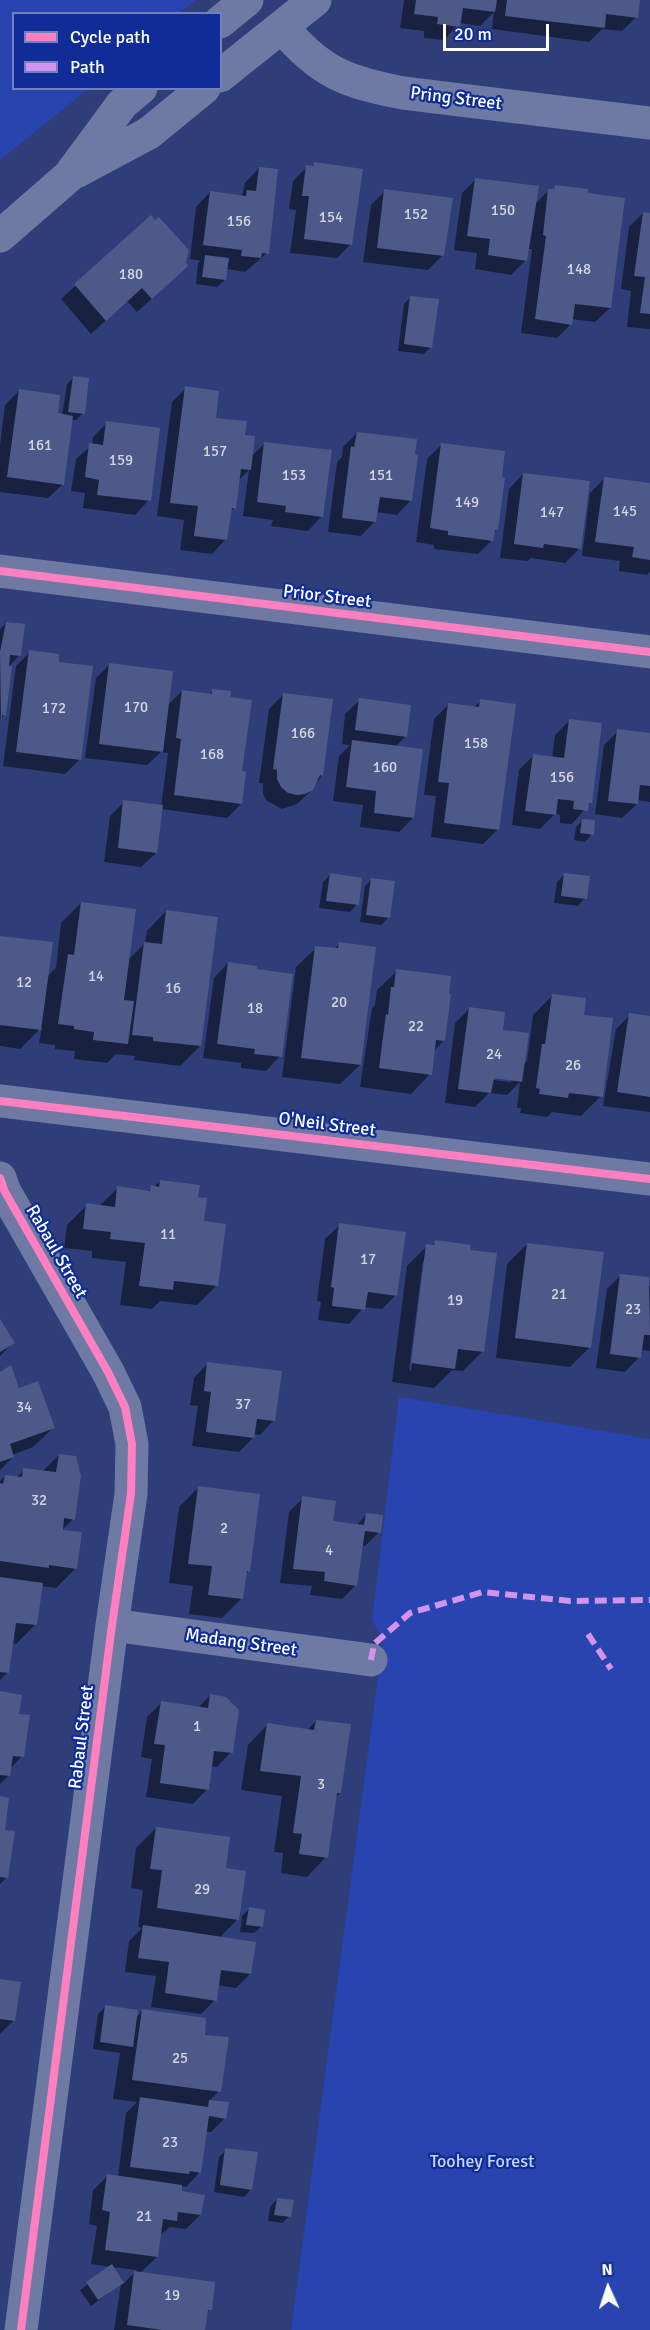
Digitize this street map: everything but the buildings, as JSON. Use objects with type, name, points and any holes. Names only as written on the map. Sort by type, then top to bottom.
[{"type":"street","points":[[222,20],[247,0]]},
{"type":"street","points":[[222,74],[315,0]]},
{"type":"street","name":"Pring Street","points":[[282,27],[333,74],[363,85],[403,93],[650,123]]},
{"type":"street","points":[[0,236],[69,176],[122,104],[139,90]]},
{"type":"street","points":[[69,176],[149,133],[202,90]]},
{"type":"street","name":"Prior Street","points":[[0,571],[650,652]]},
{"type":"street","name":"O'Neil Street","points":[[0,1101],[650,1179]]},
{"type":"street","name":"Rabaul Street","points":[[0,1178],[5,1192],[108,1372],[124,1407],[132,1444],[131,1494],[21,2330]]},
{"type":"street","name":"Madang Street","points":[[112,1625],[371,1660]]},
{"type":"green space","points":[[0,0],[196,0],[180,12],[12,12],[12,90],[87,90],[0,160]]},
{"type":"green space","name":"Toohey Forest","points":[[399,1397],[650,1439],[650,2330],[291,2330],[383,1640],[372,1620]]},
{"type":"marked path","points":[[371,1660],[374,1644],[410,1613],[483,1592],[570,1601],[650,1600]]},
{"type":"marked path","points":[[588,1634],[611,1669]]},
{"type":"cycle path","points":[[0,571],[650,652]]},
{"type":"cycle path","points":[[0,1101],[650,1179]]},
{"type":"cycle path","points":[[0,1178],[5,1192],[108,1372],[125,1407],[132,1444],[131,1494],[21,2330]]}]
